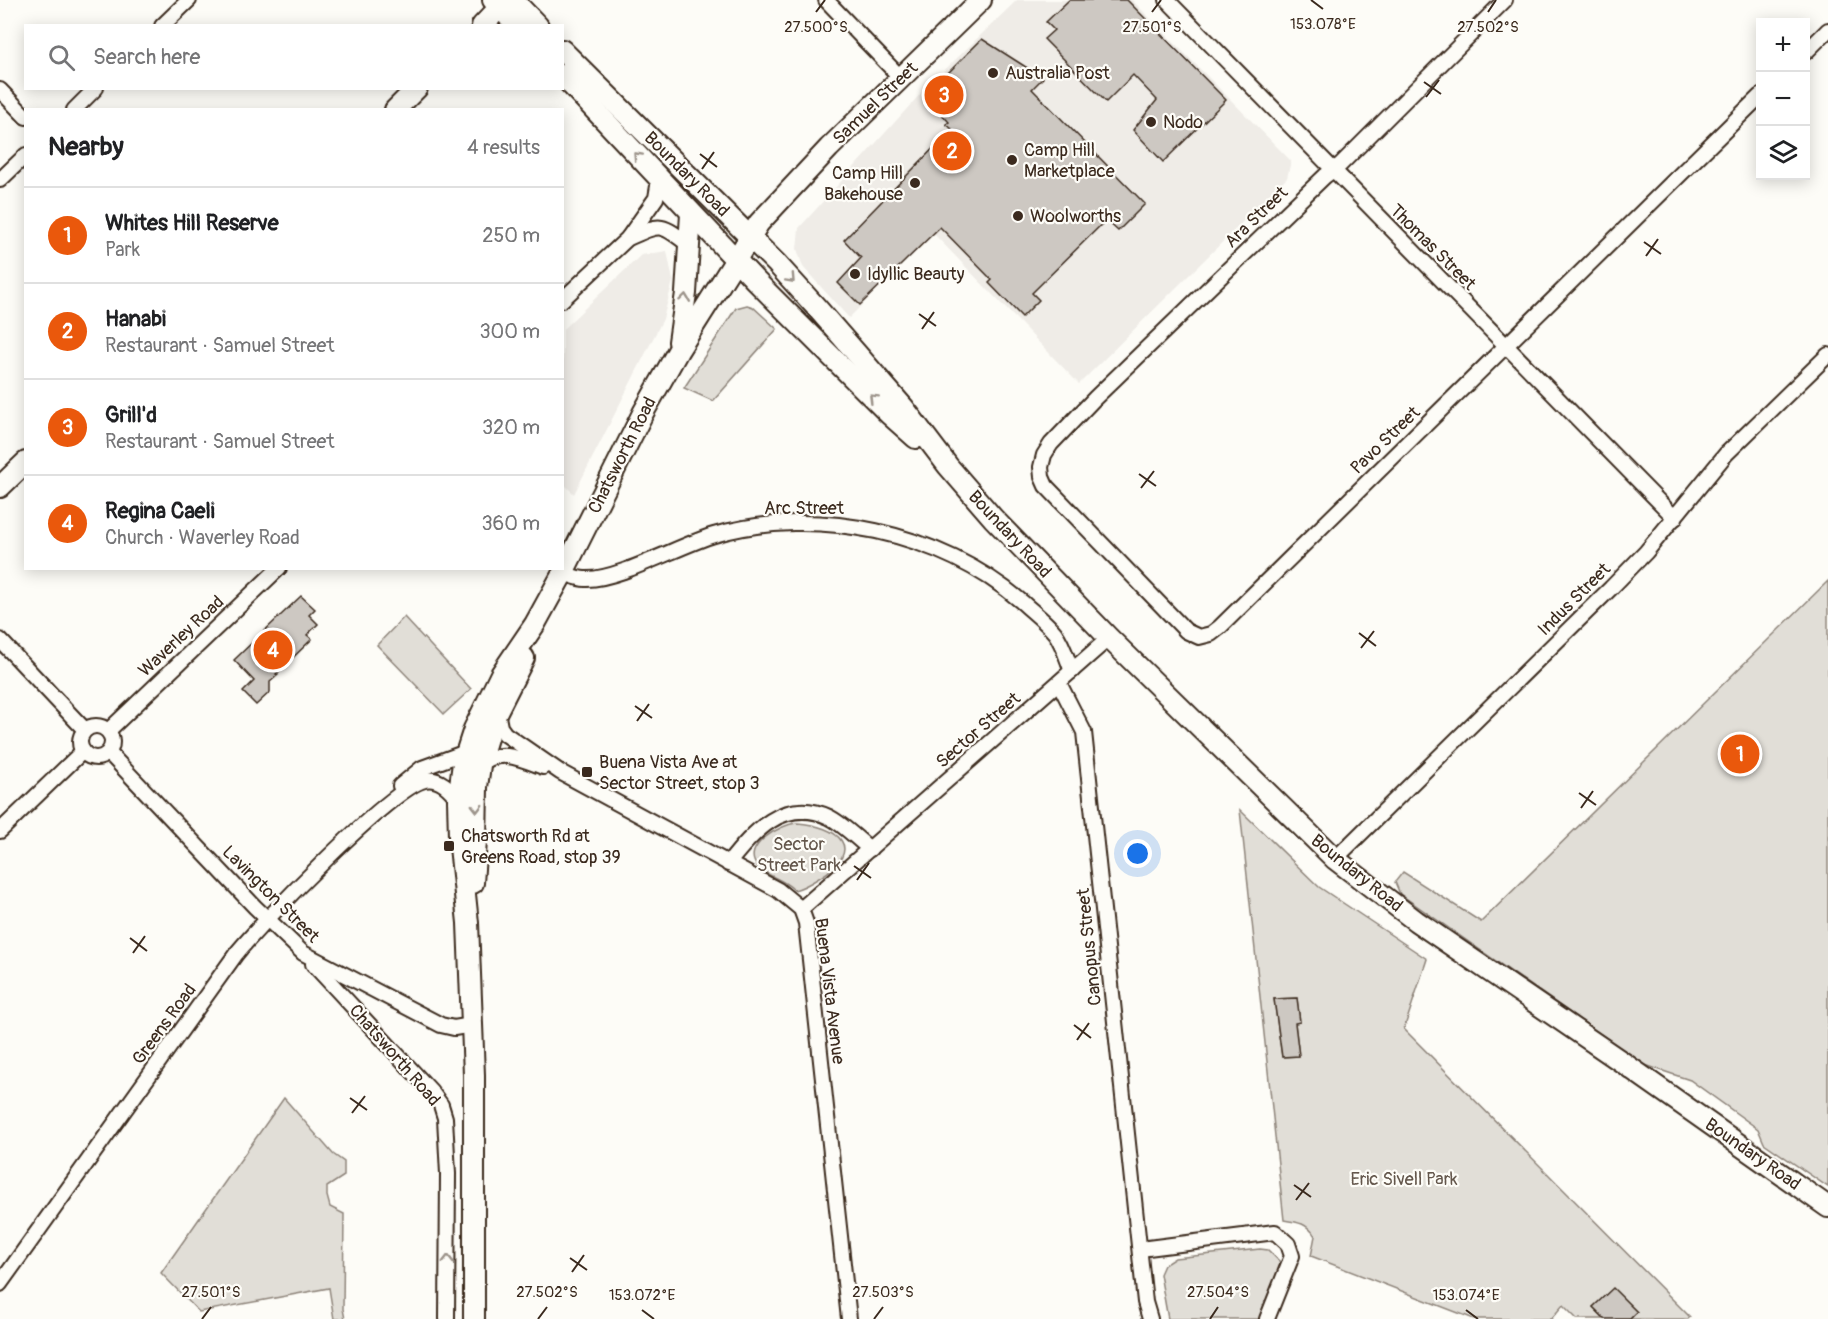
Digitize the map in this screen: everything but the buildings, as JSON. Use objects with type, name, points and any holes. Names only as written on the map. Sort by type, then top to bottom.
[{"type":"main road","name":"Samuel Street","points":[[750,237],[766,215],[829,148],[981,0]]},
{"type":"main road","points":[[484,24],[502,2]]},
{"type":"main road","points":[[502,2],[516,24]]},
{"type":"main road","points":[[502,2],[535,24]]},
{"type":"main road","name":"Boundary Road","points":[[564,52],[750,237],[817,308],[904,408],[948,466],[993,518],[1109,638],[1335,859],[1416,921],[1622,1062],[1828,1208]]},
{"type":"main road","name":"Boundary Road","points":[[564,77],[736,260],[889,414],[948,466]]},
{"type":"main road","points":[[396,108],[415,90]]},
{"type":"main road","name":"Chatsworth Road","points":[[678,351],[686,293],[691,214]]},
{"type":"main road","name":"Chatsworth Road","points":[[468,923],[477,841],[477,787],[473,759],[481,714],[501,674],[535,624],[563,573],[642,413],[750,237]]},
{"type":"main road","points":[[0,487],[24,464]]},
{"type":"main road","name":"Chatsworth Road","points":[[474,1319],[474,1075],[468,923],[459,837],[458,800],[473,759],[517,674],[535,624]]},
{"type":"street","points":[[164,24],[189,0]]},
{"type":"street","points":[[826,0],[901,78]]},
{"type":"street","name":"Thomas Street","points":[[1167,0],[1675,518]]},
{"type":"street","name":"Ara Street","points":[[1041,467],[1044,455],[1051,444],[1095,398],[1333,170],[1505,0]]},
{"type":"street","points":[[1810,48],[1828,30]]},
{"type":"street","points":[[0,90],[24,115]]},
{"type":"street","points":[[76,108],[94,90]]},
{"type":"street","name":"Pavo Street","points":[[1041,467],[1046,486],[1186,631],[1199,638],[1211,634],[1756,101]]},
{"type":"street","points":[[0,180],[24,157]]},
{"type":"street","points":[[564,298],[628,238],[656,198],[659,180]]},
{"type":"street","points":[[628,238],[654,227],[669,229],[689,245]]},
{"type":"street","name":"Indus Street","points":[[1335,859],[1611,588],[1646,552],[1726,454],[1828,355]]},
{"type":"street","name":"Arc Street","points":[[563,573],[582,579],[611,574],[713,535],[738,529],[782,524],[825,523],[861,527],[922,545],[959,560],[1003,586],[1056,634],[1072,671]]},
{"type":"street","name":"Waverley Road","points":[[108,731],[277,570]]},
{"type":"street","name":"Sector Street","points":[[801,909],[1109,638]]},
{"type":"street","points":[[0,640],[85,730]]},
{"type":"street","name":"Canopus Street","points":[[1059,683],[1084,732],[1146,1302],[1150,1319]]},
{"type":"street","name":"Buena Vista Avenue","points":[[497,711],[500,727],[505,734],[560,772],[778,890],[801,909],[806,923],[849,1319]]},
{"type":"street","points":[[96,725],[108,731],[113,741],[109,753],[93,758],[83,751],[80,740],[85,730],[96,725]]},
{"type":"street","points":[[0,831],[83,751]]},
{"type":"street","name":"Lavington Street","points":[[109,753],[267,919],[303,953],[316,962],[441,1025],[454,1028],[472,1025]]},
{"type":"street","name":"Buena Vista Avenue","points":[[473,759],[487,759],[503,755],[560,772]]},
{"type":"street","name":"Greens Road","points":[[0,1284],[236,954],[267,919],[383,807],[403,783],[418,771],[473,759]]},
{"type":"street","name":"Greens Road","points":[[383,807],[415,784],[429,779],[446,786],[458,800]]},
{"type":"street","points":[[728,864],[749,837],[771,819],[795,811],[830,817],[870,849]]},
{"type":"street","name":"Chatsworth Road","points":[[303,953],[430,1090],[443,1108],[448,1160],[447,1318]]},
{"type":"street","points":[[1140,1248],[1275,1232],[1288,1244],[1292,1256],[1267,1319]]},
{"type":"shaded area","points":[[1017,0],[1132,0],[1291,161],[1287,178],[1079,384],[933,233],[849,318],[803,267],[797,249],[799,228],[923,91]]},
{"type":"shaded area","points":[[667,251],[673,281],[663,319],[574,494],[564,484],[564,328],[641,255]]},
{"type":"green space","points":[[747,305],[753,307],[777,329],[713,401],[684,388],[736,308]]},
{"type":"green space","points":[[1828,581],[1828,1187],[1764,1143],[1758,1129],[1690,1080],[1645,1065],[1400,894],[1395,882],[1403,872],[1481,922]]},
{"type":"green space","points":[[404,617],[471,689],[444,714],[377,645]]},
{"type":"green space","name":"Eric Sivell Park","points":[[1240,810],[1319,887],[1427,959],[1404,1029],[1690,1317],[1688,1319],[1630,1319],[1637,1312],[1613,1289],[1593,1307],[1605,1319],[1577,1319],[1563,1305],[1551,1319],[1474,1319],[1311,1256],[1315,1236],[1309,1228],[1284,1220]],"holes":[[[1297,998],[1300,1022],[1295,1023],[1299,1056],[1282,1057],[1274,999]]]},
{"type":"green space","name":"Sector Street Park","points":[[797,823],[812,825],[835,834],[844,849],[842,858],[834,867],[819,878],[794,890],[758,867],[754,859],[754,852],[764,838],[781,827]]},
{"type":"green space","points":[[284,1098],[333,1154],[344,1162],[344,1176],[327,1187],[327,1196],[330,1207],[344,1214],[343,1309],[345,1319],[334,1319],[329,1288],[199,1312],[161,1273]]},
{"type":"green space","points":[[1268,1250],[1282,1264],[1259,1319],[1168,1319],[1160,1274],[1164,1265],[1175,1258]]},
{"type":"place","name":"Australia Post","points":[[993,73]]},
{"type":"place","name":"Grill'd","points":[[944,95]]},
{"type":"place","name":"Nodo","points":[[1151,122]]},
{"type":"place","name":"Hanabi","points":[[952,151]]},
{"type":"place","name":"Camp Hill Marketplace","points":[[1012,160]]},
{"type":"place","name":"Camp Hill Bakehouse","points":[[915,183]]},
{"type":"place","name":"Woolworths","points":[[1018,216]]},
{"type":"place","name":"Idyllic Beauty","points":[[855,274]]},
{"type":"place","name":"Regina Caeli","points":[[273,650]]},
{"type":"place","name":"Whites Hill Reserve","points":[[1740,754]]},
{"type":"place","name":"Buena Vista Ave at Sector Street, stop 3","points":[[587,772]]},
{"type":"place","name":"Chatsworth Rd at Greens Road, stop 39","points":[[449,846]]}]
